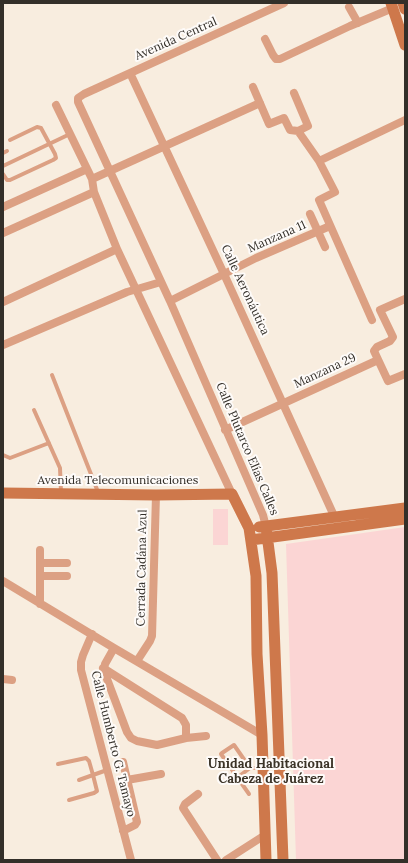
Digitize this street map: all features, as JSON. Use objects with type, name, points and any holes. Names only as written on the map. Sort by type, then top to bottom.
[{"type":"street","name":"Avenida Central","points":[[78,98],[284,3]]},
{"type":"street","points":[[265,39],[276,59],[280,59],[396,5],[405,9]]},
{"type":"street","points":[[396,5],[405,45]]},
{"type":"street","points":[[349,7],[358,23]]},
{"type":"street","name":"Calle Aeronáutica","points":[[130,73],[224,274],[335,518]]},
{"type":"street","points":[[253,87],[269,124],[284,118],[290,130],[298,130],[308,126],[294,93]]},
{"type":"street","name":"Calle Plutarco Elías Calles","points":[[78,98],[79,106],[170,301],[263,515],[268,538],[272,573],[283,860]]},
{"type":"street","points":[[92,179],[260,103]]},
{"type":"street","points":[[56,105],[92,179],[94,192],[117,249],[249,528],[256,576],[257,654],[262,735],[266,860]]},
{"type":"street","points":[[319,161],[405,120]]},
{"type":"street","points":[[298,130],[319,161],[335,192],[319,200],[372,320]]},
{"type":"street","points":[[3,207],[87,169]]},
{"type":"street","points":[[3,233],[94,192]]},
{"type":"street","points":[[310,214],[325,247]]},
{"type":"street","name":"Manzana 11","points":[[170,301],[256,258],[330,226]]},
{"type":"street","points":[[3,302],[117,249]]},
{"type":"street","points":[[3,345],[127,292],[161,282]]},
{"type":"street","points":[[405,299],[380,310],[393,337],[390,341],[375,349],[375,353],[388,381],[405,374]]},
{"type":"street","name":"Manzana 29","points":[[225,430],[378,360]]},
{"type":"street","name":"Avenida Telecomunicaciones","points":[[3,494],[232,494]]},
{"type":"street","name":"Cerrada Cadána Azul","points":[[137,661],[152,636],[156,495]]},
{"type":"street","points":[[249,528],[405,508]]},
{"type":"street","points":[[251,540],[405,518]]},
{"type":"street","points":[[40,550],[40,604]]},
{"type":"street","points":[[40,563],[67,563]]},
{"type":"street","points":[[40,576],[68,576]]},
{"type":"street","points":[[3,581],[262,735]]},
{"type":"street","name":"Calle Humberto G. Tamayo","points":[[92,634],[81,662],[82,670],[131,860]]},
{"type":"street","points":[[114,648],[103,668],[127,732],[131,738],[137,741],[157,745],[186,738],[206,736]]},
{"type":"street","points":[[103,668],[182,718],[186,725],[186,738]]},
{"type":"street","points":[[3,679],[12,680]]},
{"type":"street","points":[[123,762],[137,822],[135,825],[123,831]]},
{"type":"street","points":[[127,780],[161,774]]},
{"type":"street","points":[[198,794],[185,804],[183,808],[218,860]]},
{"type":"street","points":[[226,860],[265,835]]},
{"type":"lane","points":[[3,174],[7,180],[10,180],[53,160],[56,156],[42,129],[39,127],[10,140]]},
{"type":"lane","points":[[3,166],[70,134]]},
{"type":"lane","points":[[52,375],[98,494]]},
{"type":"lane","points":[[34,410],[60,468],[62,494]]},
{"type":"lane","points":[[3,455],[10,458],[49,443]]},
{"type":"lane","points":[[249,794],[221,754],[234,745],[250,768]]},
{"type":"lane","points":[[58,764],[86,758],[89,761],[97,789],[96,792],[69,800]]},
{"type":"lane","points":[[238,778],[250,768],[263,768]]},
{"type":"lane","points":[[79,780],[107,770]]},
{"type":"shaded area","points":[[213,509],[228,509],[228,545],[213,545]]},
{"type":"shaded area","points":[[405,527],[405,860],[296,860],[286,544]]},
{"type":"district","name":"Unidad Habitacional Cabeza de Juárez","points":[[271,772]]}]
